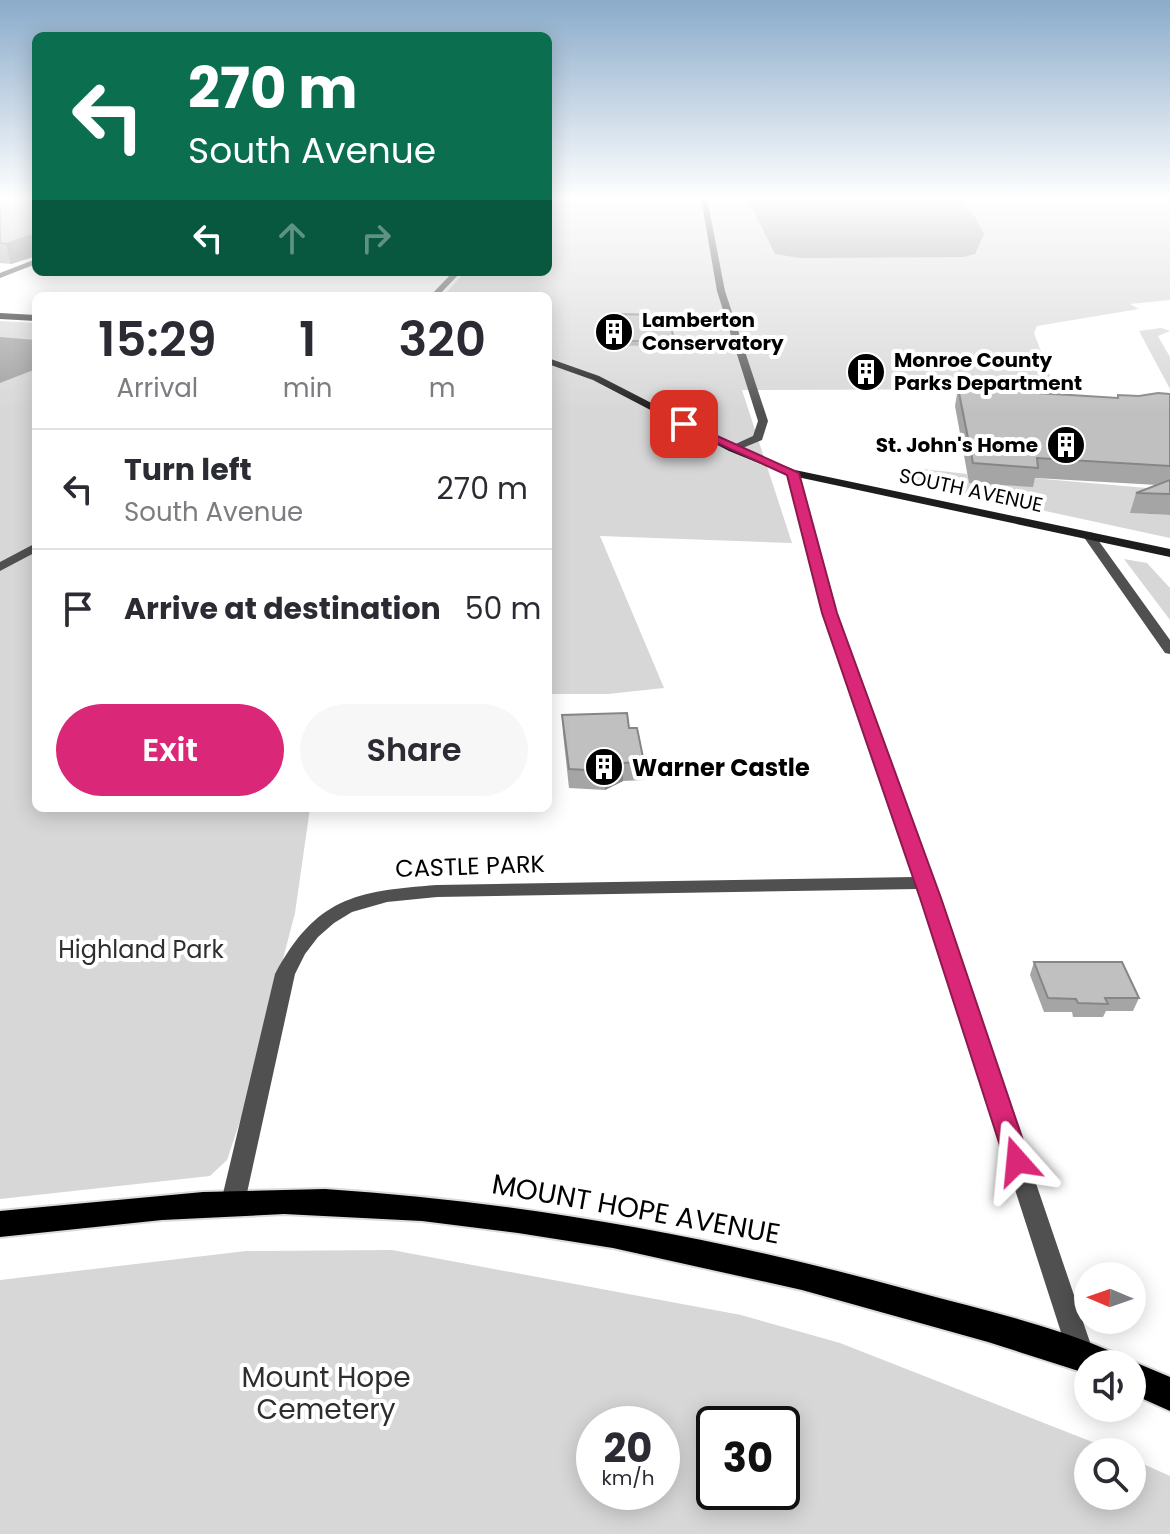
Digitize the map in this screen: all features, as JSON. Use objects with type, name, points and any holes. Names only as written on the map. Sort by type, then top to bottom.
[{"type":"main road","points":[[0,316],[32,318]]},
{"type":"main road","name":"SOUTH AVENUE","points":[[552,362],[596,378],[733,449],[792,473],[1170,553]]},
{"type":"main road","name":"MOUNT HOPE AVENUE","points":[[0,1224],[143,1208],[233,1202],[325,1202],[552,1223],[793,1272],[876,1293],[1074,1354]]},
{"type":"main road","points":[[1146,1383],[1170,1394]]},
{"type":"street","points":[[717,270],[721,291],[763,421],[758,438],[733,449]]},
{"type":"street","points":[[438,292],[453,276]]},
{"type":"street","points":[[792,473],[830,613],[1089,1350]]},
{"type":"street","points":[[1089,536],[1170,650]]},
{"type":"street","points":[[0,567],[32,549]]},
{"type":"street","name":"CASTLE PARK","points":[[233,1202],[285,974],[297,947],[313,927],[339,911],[369,899],[424,891],[925,883]]},
{"type":"green space","points":[[552,270],[1170,270],[1170,300],[1130,304],[1139,309],[1037,326],[1034,333],[1055,389],[742,390],[792,543],[600,536],[664,688],[608,694],[552,694],[552,292],[447,292],[461,276],[552,276]]},
{"type":"green space","name":"Highland Park","points":[[0,321],[32,323],[32,812],[309,812],[295,913],[243,1112],[227,1160],[210,1176],[0,1199]]},
{"type":"green space","points":[[1161,328],[1170,331],[1158,336],[1170,357],[1170,389],[1139,331]]},
{"type":"green space","points":[[923,469],[967,474],[969,483],[1032,478],[1170,490],[1133,513],[1170,515],[1170,538],[916,483],[914,479]]},
{"type":"green space","points":[[1124,559],[1147,563],[1170,588],[1170,620]]},
{"type":"green space","name":"Mount Hope Cemetery","points":[[392,1250],[741,1315],[840,1343],[1082,1438],[1074,1438],[1074,1510],[1146,1510],[1146,1465],[1170,1476],[1170,1534],[0,1534],[0,1280],[246,1251]]},
{"type":"shaded area","points":[[0,337],[32,340],[32,371],[0,383]]},
{"type":"building","name":"Lamberton Conservatory","points":[[614,314],[669,315],[674,341],[615,341]]},
{"type":"building","name":"St. John's Home","points":[[958,388],[1118,398],[1118,395],[1170,394],[1170,466],[1037,458],[1038,468],[973,463]]},
{"type":"building","points":[[1170,480],[1170,494],[1136,493]]},
{"type":"building","points":[[627,713],[629,728],[637,728],[644,762],[623,763],[605,771],[569,769],[562,715]]},
{"type":"building","points":[[1034,962],[1122,962],[1139,998],[1105,998],[1108,1004],[1048,998]]},
{"type":"place","name":"Lamberton Conservatory","points":[[614,332]]},
{"type":"place","name":"Monroe County Parks Department","points":[[866,372]]},
{"type":"place","name":"St. John's Home","points":[[1066,445]]},
{"type":"place","name":"Warner Castle","points":[[604,767]]},
{"type":"route","points":[[684,424],[733,449],[792,473],[830,613],[930,898],[1017,1161]]}]
